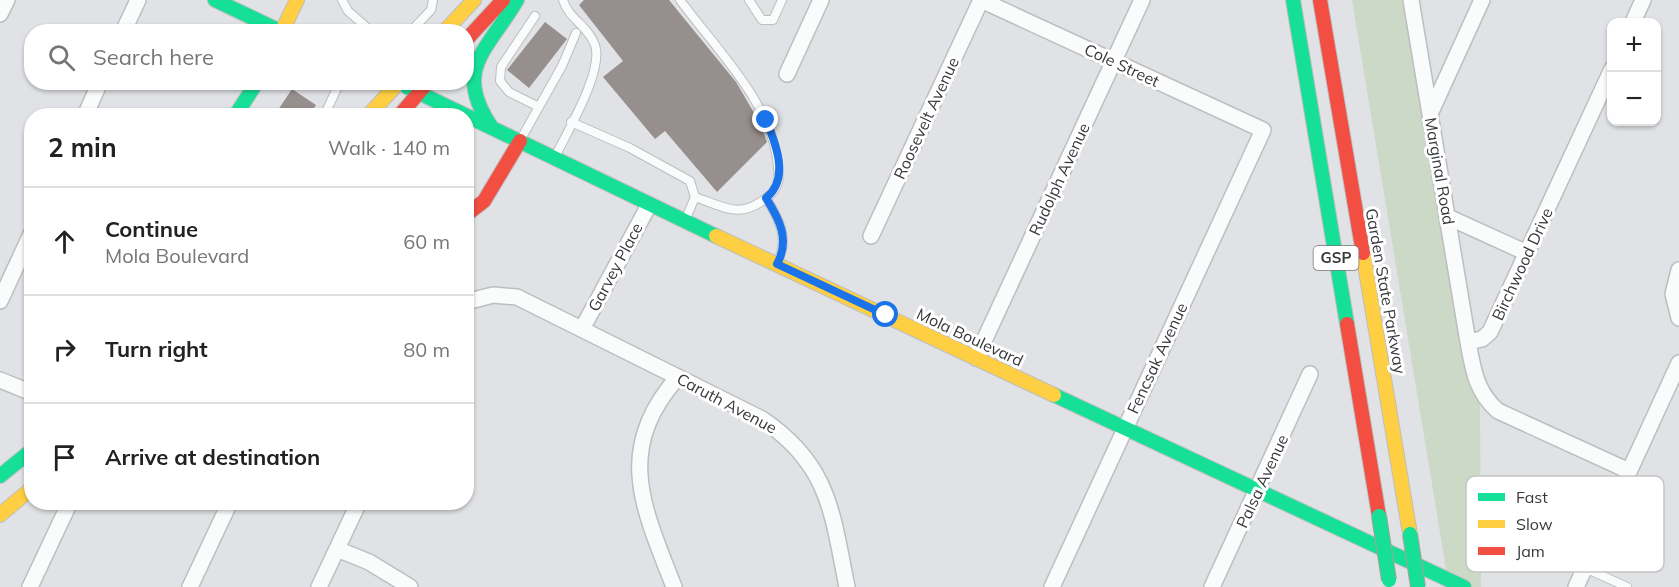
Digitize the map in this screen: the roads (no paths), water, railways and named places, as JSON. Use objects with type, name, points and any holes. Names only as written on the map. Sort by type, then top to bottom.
[{"type":"main road","points":[[215,0],[267,24]]},
{"type":"main road","points":[[285,24],[297,0]]},
{"type":"main road","points":[[444,24],[443,15],[474,0]]},
{"type":"main road","points":[[474,31],[502,0]]},
{"type":"main road","points":[[474,67],[517,0]]},
{"type":"main road","name":"GSP","points":[[1293,0],[1389,584]]},
{"type":"main road","name":"Garden State Parkway","points":[[1320,0],[1418,587]]},
{"type":"main road","points":[[243,108],[253,90]]},
{"type":"main road","points":[[376,108],[392,90]]},
{"type":"main road","points":[[406,108],[422,90]]},
{"type":"main road","name":"Mola Boulevard","points":[[427,90],[452,108]]},
{"type":"main road","points":[[471,90],[478,111],[492,128]]},
{"type":"main road","name":"Mola Boulevard","points":[[474,120],[1464,587]]},
{"type":"main road","points":[[474,209],[484,201],[520,141]]},
{"type":"main road","points":[[0,476],[24,456]]},
{"type":"main road","points":[[0,515],[24,495]]},
{"type":"street","points":[[0,14],[6,0]]},
{"type":"street","points":[[127,24],[138,0]]},
{"type":"street","points":[[787,74],[821,0]]},
{"type":"street","name":"Cole Street","points":[[981,0],[1263,130]]},
{"type":"street","name":"Roosevelt Avenue","points":[[871,236],[981,0]]},
{"type":"street","name":"Rudolph Avenue","points":[[976,358],[1142,0]]},
{"type":"street","name":"Marginal Road","points":[[1411,0],[1468,342]]},
{"type":"street","points":[[1430,114],[1482,0]]},
{"type":"street","points":[[1635,18],[1643,0]]},
{"type":"street","name":"Birchwood Drive","points":[[1468,342],[1482,339],[1490,332],[1610,72]]},
{"type":"street","points":[[89,108],[96,90]]},
{"type":"street","name":"Fencsak Avenue","points":[[1052,587],[1263,130]]},
{"type":"street","name":"Garvey Place","points":[[582,329],[649,204]]},
{"type":"street","points":[[1448,217],[1527,253]]},
{"type":"street","points":[[0,301],[24,249]]},
{"type":"street","points":[[1679,270],[1673,294],[1679,318]]},
{"type":"street","name":"Caruth Avenue","points":[[474,300],[493,295],[509,296],[582,329],[762,419],[780,431],[803,454],[821,481],[828,499],[848,587]]},
{"type":"street","points":[[1468,342],[1480,390],[1486,401],[1498,411],[1629,471]]},
{"type":"street","points":[[1627,476],[1679,363]]},
{"type":"street","name":"Palsa Avenue","points":[[1212,587],[1311,374]]},
{"type":"street","points":[[674,587],[644,508],[639,464],[648,423],[655,406],[678,377]]},
{"type":"street","points":[[0,380],[24,390]]},
{"type":"street","points":[[30,587],[66,510]]},
{"type":"street","points":[[190,587],[226,510]]},
{"type":"street","points":[[319,587],[355,510]]},
{"type":"street","points":[[337,549],[369,562],[410,587]]},
{"type":"street","points":[[1576,587],[1583,572]]},
{"type":"lane","points":[[342,0],[348,11],[363,24]]},
{"type":"lane","points":[[426,24],[443,15],[433,0]]},
{"type":"lane","points":[[555,158],[593,76],[596,48],[563,0]]},
{"type":"lane","points":[[680,0],[749,89],[775,140],[779,180],[776,188],[766,198],[756,206],[741,211],[695,197]]},
{"type":"lane","points":[[752,2],[762,20],[773,20],[782,0]]},
{"type":"lane","points":[[535,16],[501,67],[500,81],[509,92],[539,107]]},
{"type":"lane","points":[[520,141],[576,33]]},
{"type":"lane","points":[[328,108],[336,90]]},
{"type":"lane","points":[[571,122],[630,148],[690,182],[695,197],[685,221]]},
{"type":"lane","points":[[766,198],[776,214],[784,238],[784,248],[777,264]]},
{"type":"lane","points":[[1594,572],[1627,587]]}]
